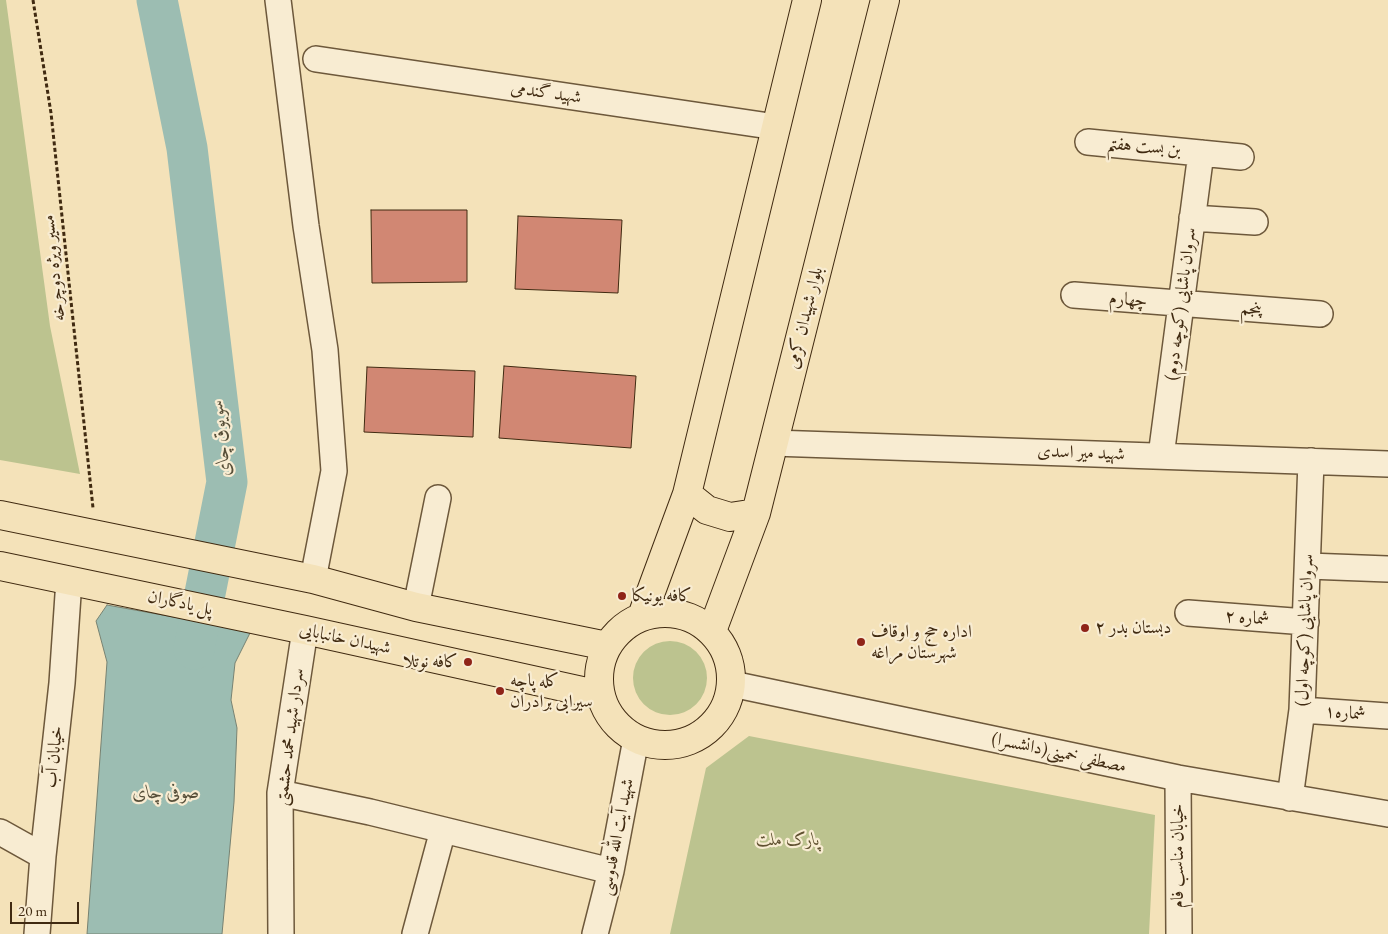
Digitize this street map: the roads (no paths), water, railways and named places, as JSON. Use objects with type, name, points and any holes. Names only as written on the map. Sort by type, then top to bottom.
[{"type":"main road","points":[[642,616],[687,494],[807,0]]},
{"type":"main road","name":"بلوار شهیدان کرمی","points":[[712,631],[756,513],[885,0]]},
{"type":"main road","points":[[687,494],[707,510],[730,517],[756,513]]},
{"type":"main road","points":[[0,515],[313,579],[416,607],[608,646]]},
{"type":"main road","points":[[0,566],[69,580]]},
{"type":"main road","name":"پل یادگاران","points":[[69,580],[265,621]]},
{"type":"main road","points":[[660,612],[679,613],[696,620],[712,631],[723,646],[730,664],[732,684],[726,705],[715,723],[698,736],[678,744],[656,745],[636,739],[620,728],[608,713],[600,696],[598,676],[602,657],[608,646],[625,625],[642,616],[660,612]]},
{"type":"main road","name":"شهیدان خانبابایی","points":[[265,621],[600,696]]},
{"type":"street","points":[[278,0],[306,226],[326,350],[334,471],[313,579]]},
{"type":"street","name":"شهید گندمی","points":[[316,59],[776,127]]},
{"type":"street","name":"بن بست هفتم","points":[[1088,142],[1241,157]]},
{"type":"street","name":"سروان پاشایی (کوچه دوم)","points":[[1161,456],[1200,153]]},
{"type":"street","points":[[1192,218],[1255,222]]},
{"type":"street","name":"چهارم","points":[[1074,295],[1181,304]]},
{"type":"street","name":"پنجم","points":[[1181,304],[1320,314]]},
{"type":"street","name":"شهید میر اسدی","points":[[773,442],[1388,464]]},
{"type":"street","name":"سروان پاشایی (کوچه اول)","points":[[1290,798],[1302,710],[1311,461]]},
{"type":"street","points":[[416,607],[438,498]]},
{"type":"street","points":[[1308,566],[1388,569]]},
{"type":"street","name":"خیابان آب","points":[[37,934],[43,856],[62,683],[69,580]]},
{"type":"street","name":"شماره ۲","points":[[1188,613],[1306,622]]},
{"type":"street","name":"سردار شهید محمد حشمتی","points":[[281,934],[280,793],[305,630]]},
{"type":"street","name":"(دانشسرا)مصطفی خمینی","points":[[732,684],[1178,778],[1388,814]]},
{"type":"street","name":"شماره۱","points":[[1302,710],[1388,716]]},
{"type":"street","name":"شهید آیت الله قدوسی","points":[[595,934],[611,871],[636,739]]},
{"type":"street","name":"خیابان مناسب فام","points":[[1178,778],[1179,934]]},
{"type":"street","points":[[280,793],[611,871]]},
{"type":"street","points":[[415,934],[443,830]]},
{"type":"street","points":[[0,832],[43,856]]},
{"type":"water","name":"صوفی چای","points":[[107,605],[251,631],[235,663],[231,700],[237,728],[234,802],[222,934],[87,934],[107,662],[96,621]]},
{"type":"waterway","name":"سویوق چای","points":[[157,0],[187,148],[227,482],[194,649]]},
{"type":"place","name":"کافه یونیکا","points":[[622,596]]},
{"type":"place","name":"دبستان بدر ۲","points":[[1085,628]]},
{"type":"place","name":"اداره حج و اوقاف شهرستان مراغه","points":[[861,642]]},
{"type":"place","name":"کافه نوتلا","points":[[468,662]]},
{"type":"place","name":"کله پاچه سیرابی برادران","points":[[500,691]]},
{"type":"park label","name":"پارک ملت","points":[[788,840]]}]
